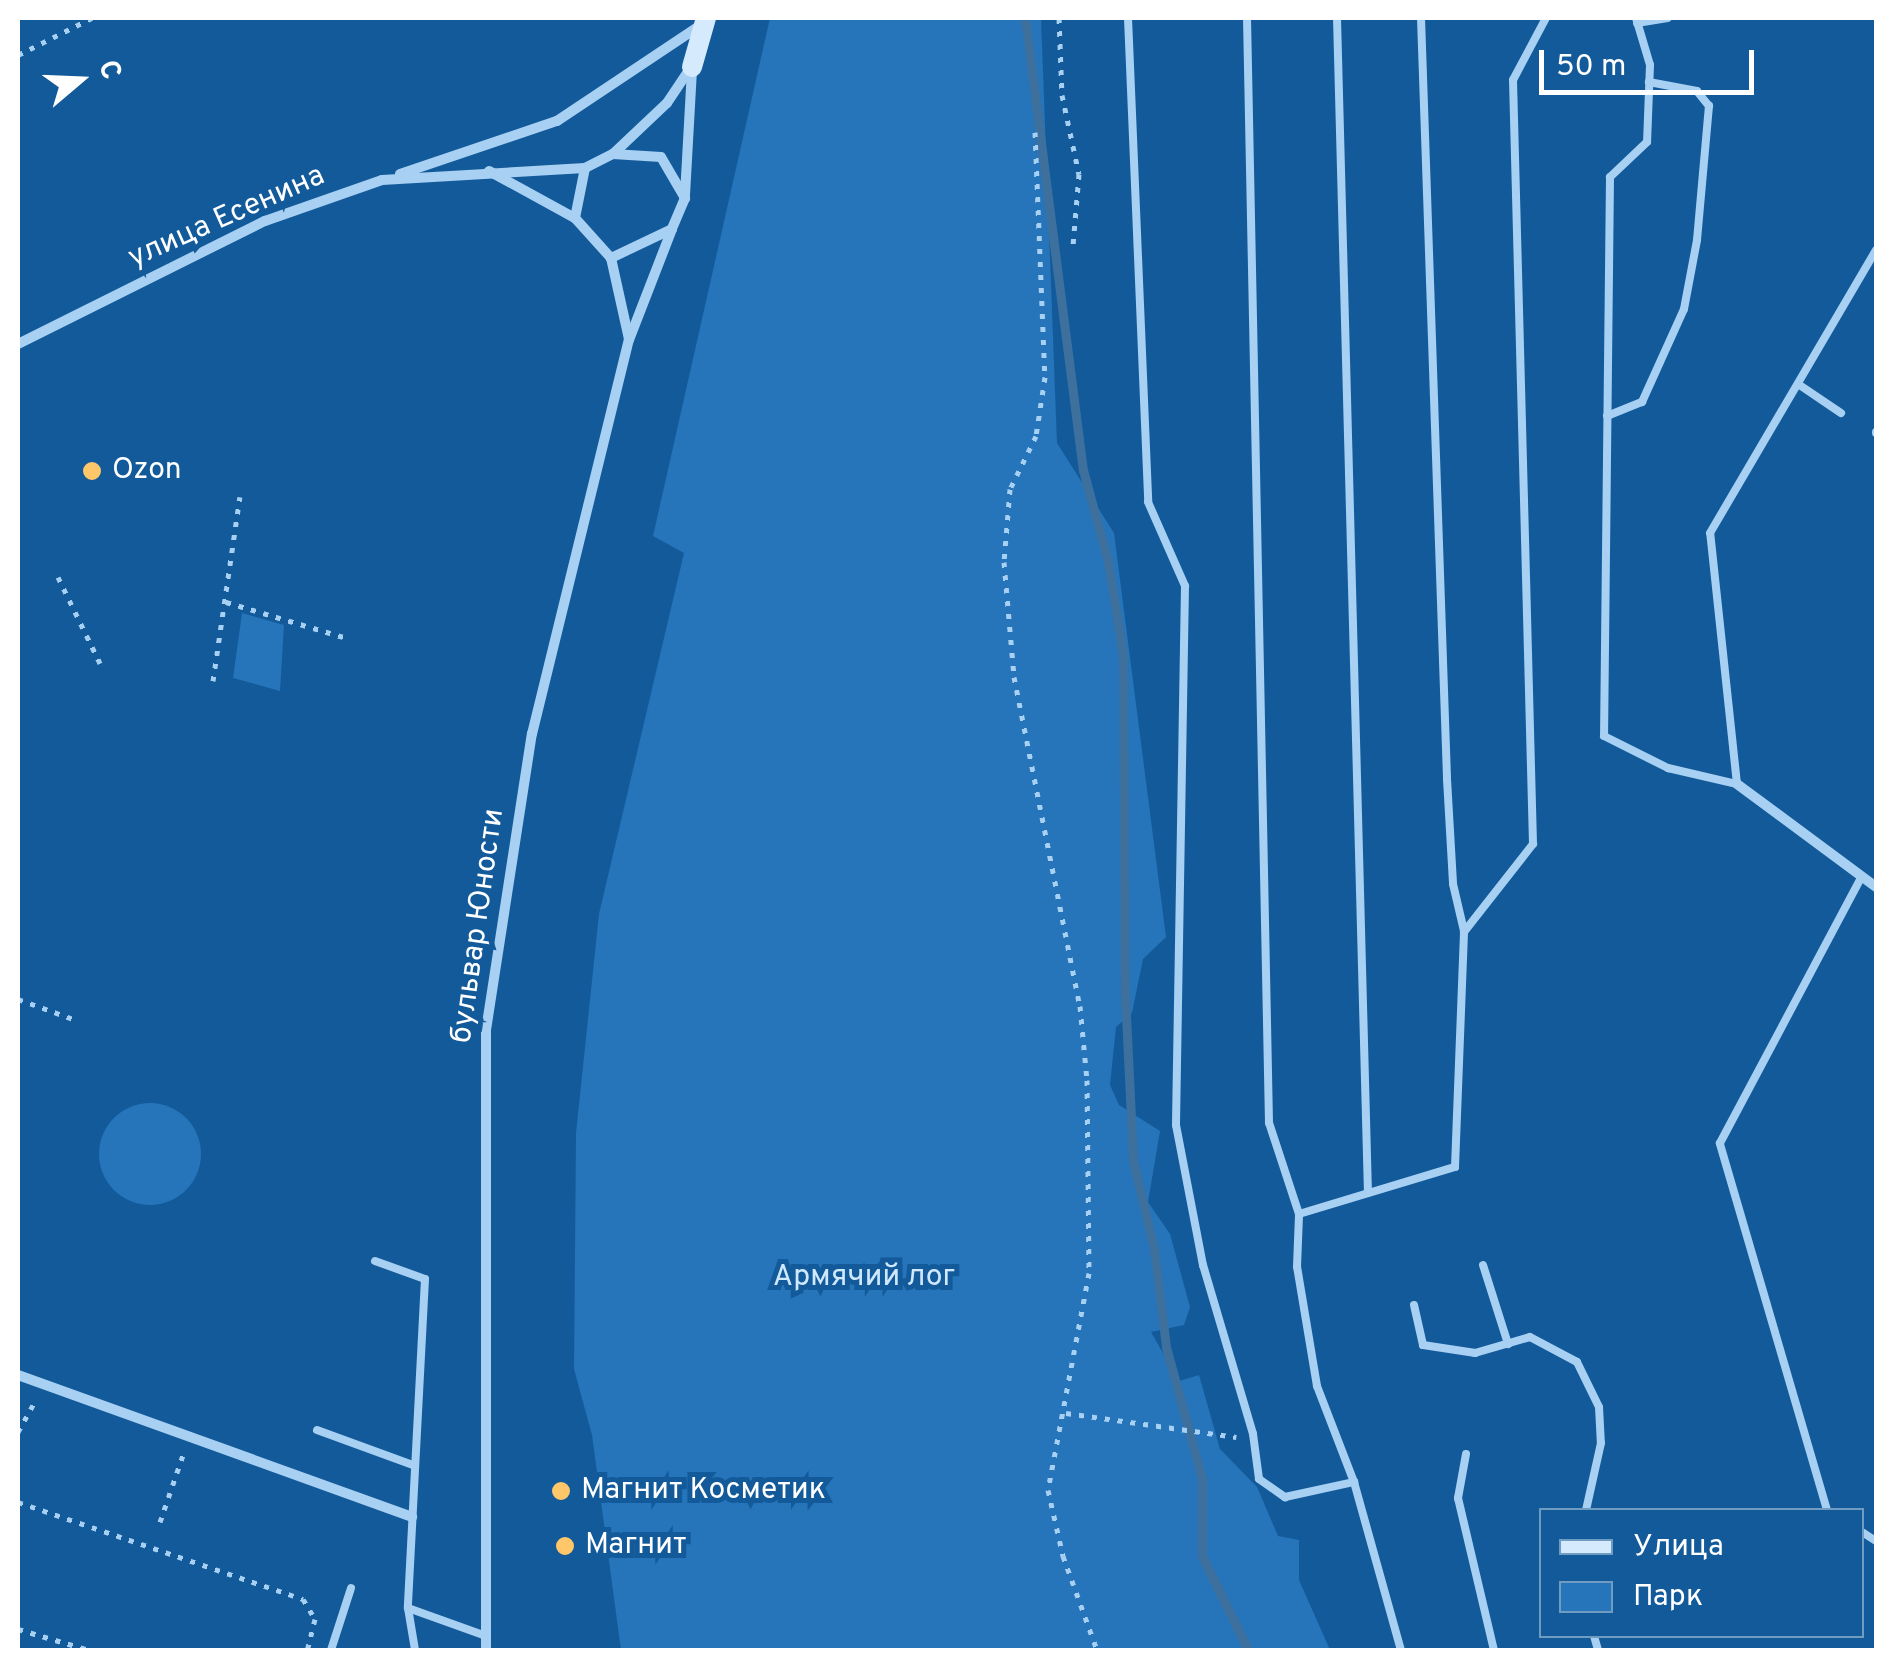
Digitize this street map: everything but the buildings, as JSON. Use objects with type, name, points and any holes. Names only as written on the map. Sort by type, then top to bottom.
[{"type":"street","points":[[611,258],[672,229],[685,198],[692,66],[706,20]]},
{"type":"street","points":[[382,180],[557,120],[706,20]]},
{"type":"street","points":[[575,218],[585,168],[613,154],[667,104],[692,66]]},
{"type":"street","points":[[613,154],[661,157],[685,198]]},
{"type":"street","name":"улица Есенина","points":[[18,344],[266,221],[382,180],[488,170],[585,168]]},
{"type":"street","points":[[488,170],[575,218],[611,258],[629,340]]},
{"type":"street","name":"бульвар Юности","points":[[486,1650],[486,1030],[532,734],[629,340],[672,229]]},
{"type":"street","points":[[1737,784],[1876,887]]},
{"type":"street","points":[[18,1375],[412,1517]]},
{"type":"lane","points":[[1128,18],[1148,502],[1185,586],[1176,1125],[1203,1266],[1254,1434],[1258,1479],[1284,1497],[1354,1482]]},
{"type":"lane","points":[[1247,18],[1270,1123],[1299,1214],[1297,1267],[1317,1386],[1354,1482],[1401,1650]]},
{"type":"lane","points":[[1337,18],[1368,1193]]},
{"type":"lane","points":[[1299,1214],[1455,1167],[1464,932],[1453,884],[1447,779],[1421,18]]},
{"type":"lane","points":[[1464,932],[1533,844],[1513,80],[1546,18]]},
{"type":"lane","points":[[1668,18],[1637,20],[1649,82],[1647,142],[1610,177],[1604,736],[1668,768],[1737,784],[1710,533],[1876,250]]},
{"type":"lane","points":[[1607,416],[1642,402],[1684,310],[1697,240],[1710,106],[1697,91],[1649,82]]},
{"type":"lane","points":[[1798,384],[1840,413]]},
{"type":"lane","points":[[1825,1508],[1720,1144],[1861,878]]},
{"type":"lane","points":[[375,1261],[425,1280],[408,1608],[415,1650]]},
{"type":"lane","points":[[1483,1266],[1508,1344]]},
{"type":"lane","points":[[1414,1305],[1422,1344],[1475,1353],[1530,1338],[1577,1362],[1599,1406],[1601,1443],[1586,1508]]},
{"type":"lane","points":[[317,1430],[414,1465]]},
{"type":"lane","points":[[1466,1454],[1458,1498],[1494,1650]]},
{"type":"lane","points":[[331,1650],[351,1588]]},
{"type":"lane","points":[[408,1608],[483,1635]]},
{"type":"path","points":[[18,55],[92,18]]},
{"type":"path","points":[[1058,18],[1062,94],[1079,174],[1073,246]]},
{"type":"path","points":[[1034,132],[1045,378],[1036,436],[1010,489],[1004,562],[1014,677],[1080,1006],[1087,1080],[1089,1273],[1066,1413],[1048,1490],[1063,1556],[1097,1650]]},
{"type":"path","points":[[213,682],[240,497]]},
{"type":"path","points":[[58,577],[100,663]]},
{"type":"path","points":[[225,602],[348,638]]},
{"type":"path","points":[[18,999],[76,1020]]},
{"type":"path","points":[[18,1432],[44,1384]]},
{"type":"path","points":[[1066,1413],[1212,1437]]},
{"type":"path","points":[[160,1522],[189,1438]]},
{"type":"path","points":[[18,1502],[303,1599],[315,1619],[306,1650]]},
{"type":"path","points":[[18,1628],[88,1650]]},
{"type":"green space","name":"Армячий лог","points":[[770,18],[1041,18],[1057,443],[1114,533],[1166,937],[1143,959],[1132,1013],[1116,1027],[1110,1085],[1119,1105],[1160,1131],[1148,1202],[1170,1234],[1190,1307],[1184,1325],[1151,1332],[1179,1381],[1199,1375],[1220,1449],[1257,1487],[1278,1536],[1299,1540],[1299,1580],[1330,1650],[621,1650],[592,1435],[574,1369],[576,1133],[599,914],[684,553],[653,536]]},
{"type":"green space","points":[[242,613],[284,625],[280,691],[233,678]]},
{"type":"green space","points":[[150,1103],[169,1107],[186,1118],[197,1135],[201,1154],[197,1173],[186,1190],[169,1201],[150,1205],[131,1201],[114,1190],[103,1173],[99,1154],[103,1135],[114,1118],[131,1107]]},
{"type":"waterway","points":[[1025,18],[1083,470],[1108,562],[1123,655],[1125,995],[1133,1161],[1154,1249],[1166,1347],[1202,1479],[1202,1556],[1248,1650]]},
{"type":"place","name":"Ozon","points":[[92,471]]},
{"type":"place","name":"Магнит Косметик","points":[[561,1491]]},
{"type":"place","name":"Магнит","points":[[565,1546]]}]
